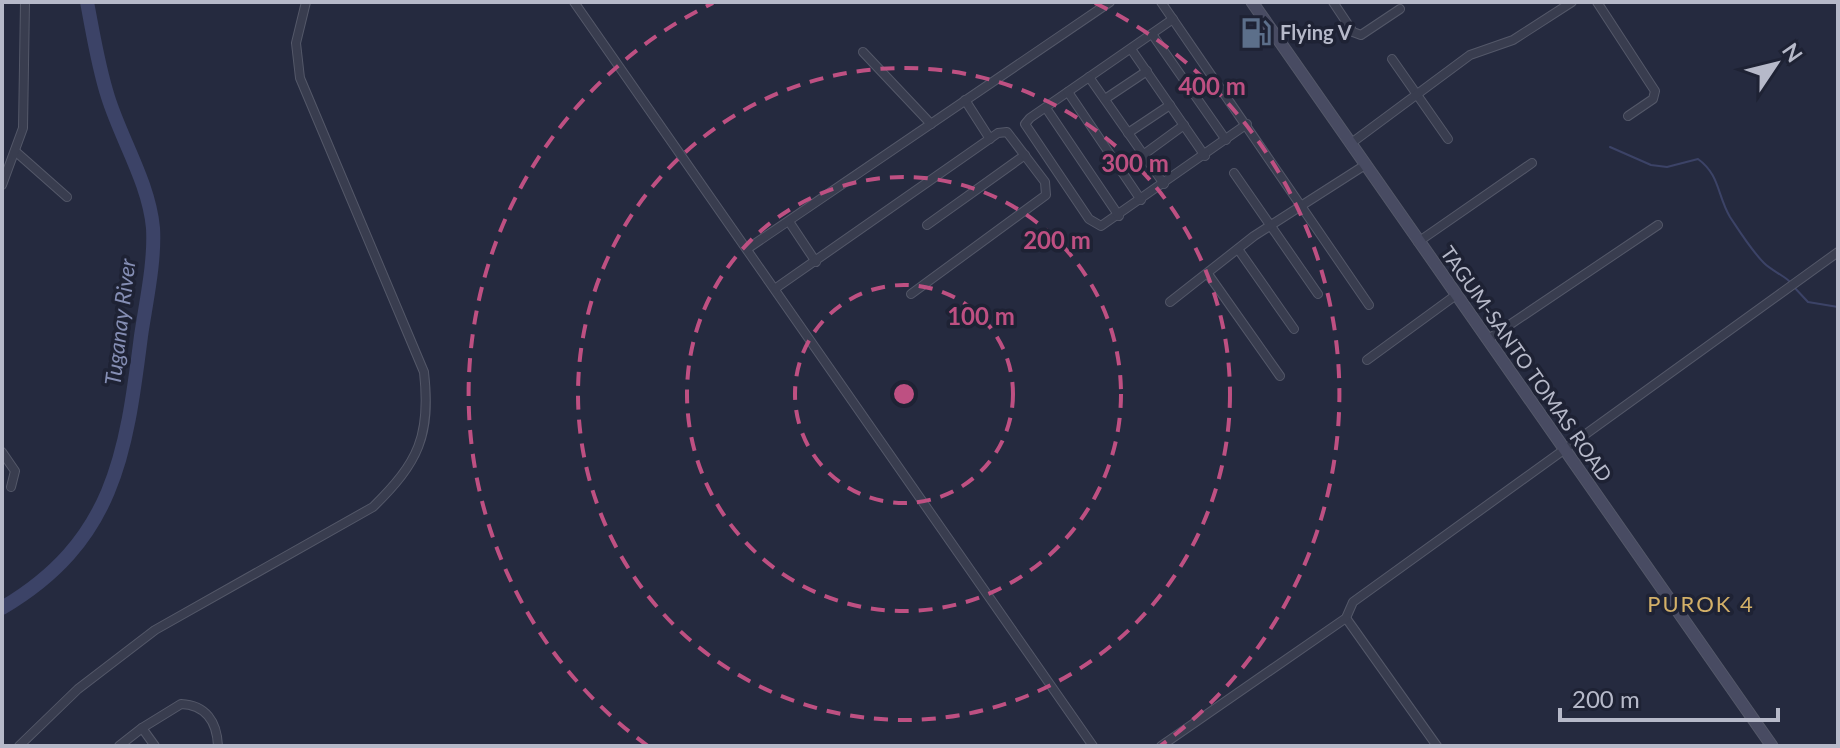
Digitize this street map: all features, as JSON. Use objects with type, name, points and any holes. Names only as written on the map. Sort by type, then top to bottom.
[{"type":"main road","name":"TAGUM-SANTO TOMAS ROAD","points":[[1254,3],[1772,746]]},
{"type":"street","points":[[2,185],[24,117],[25,2]]},
{"type":"street","points":[[19,746],[122,652],[373,507],[395,485],[423,436],[428,407],[424,372],[300,78],[296,43],[306,2]]},
{"type":"street","points":[[574,2],[1093,746]]},
{"type":"street","points":[[747,249],[790,223],[1110,2]]},
{"type":"street","points":[[1161,2],[1369,305]]},
{"type":"street","points":[[1333,2],[1353,32],[1361,35],[1400,9]]},
{"type":"street","points":[[1350,144],[1470,55],[1513,40],[1572,2]]},
{"type":"street","points":[[1597,2],[1655,91],[1653,99],[1628,116]]},
{"type":"street","points":[[1173,19],[1025,124],[1033,141],[1093,223],[1101,226],[1247,124]]},
{"type":"street","points":[[1152,34],[1226,140]]},
{"type":"street","points":[[1131,49],[1205,156]]},
{"type":"street","points":[[863,52],[931,124]]},
{"type":"street","points":[[1392,59],[1448,139]]},
{"type":"street","points":[[1105,99],[1147,71]]},
{"type":"street","points":[[1089,77],[1164,184]]},
{"type":"street","points":[[1068,92],[1141,200]]},
{"type":"street","points":[[965,100],[990,139]]},
{"type":"street","points":[[1128,133],[1170,105]]},
{"type":"street","points":[[1046,108],[1119,216]]},
{"type":"street","points":[[1143,155],[1184,125]]},
{"type":"street","points":[[776,288],[990,139],[1007,132],[1047,187],[1046,195],[911,294]]},
{"type":"street","points":[[15,151],[67,197]]},
{"type":"street","points":[[927,225],[1025,155]]},
{"type":"street","points":[[1418,242],[1532,163]]},
{"type":"street","points":[[1170,302],[1270,226],[1365,165]]},
{"type":"street","points":[[1234,173],[1318,294]]},
{"type":"street","points":[[790,223],[816,262]]},
{"type":"street","points":[[1487,340],[1658,225]]},
{"type":"street","points":[[1238,249],[1294,329]]},
{"type":"street","points":[[1161,746],[1346,618],[1353,602],[1838,252]]},
{"type":"street","points":[[1208,274],[1280,376]]},
{"type":"street","points":[[1367,360],[1456,295]]},
{"type":"street","points":[[2,452],[15,471],[11,487]]},
{"type":"street","points":[[1346,618],[1437,746]]},
{"type":"street","points":[[119,746],[174,706],[192,704],[206,712],[214,723],[218,746]]},
{"type":"street","points":[[142,728],[155,746]]},
{"type":"waterway","name":"Tuganay River","points":[[2,608],[40,582],[69,554],[91,524],[108,492],[129,419],[150,282],[153,241],[150,211],[108,97],[87,2]]},
{"type":"waterway","points":[[1610,147],[1651,165],[1667,167],[1698,159],[1710,172],[1730,217],[1750,247],[1789,281]]},
{"type":"waterway","points":[[1793,286],[1808,302],[1838,307]]},
{"type":"place","name":"Flying V","points":[[1256,33]]},
{"type":"district","name":"PUROK 4","points":[[1701,604]]}]
